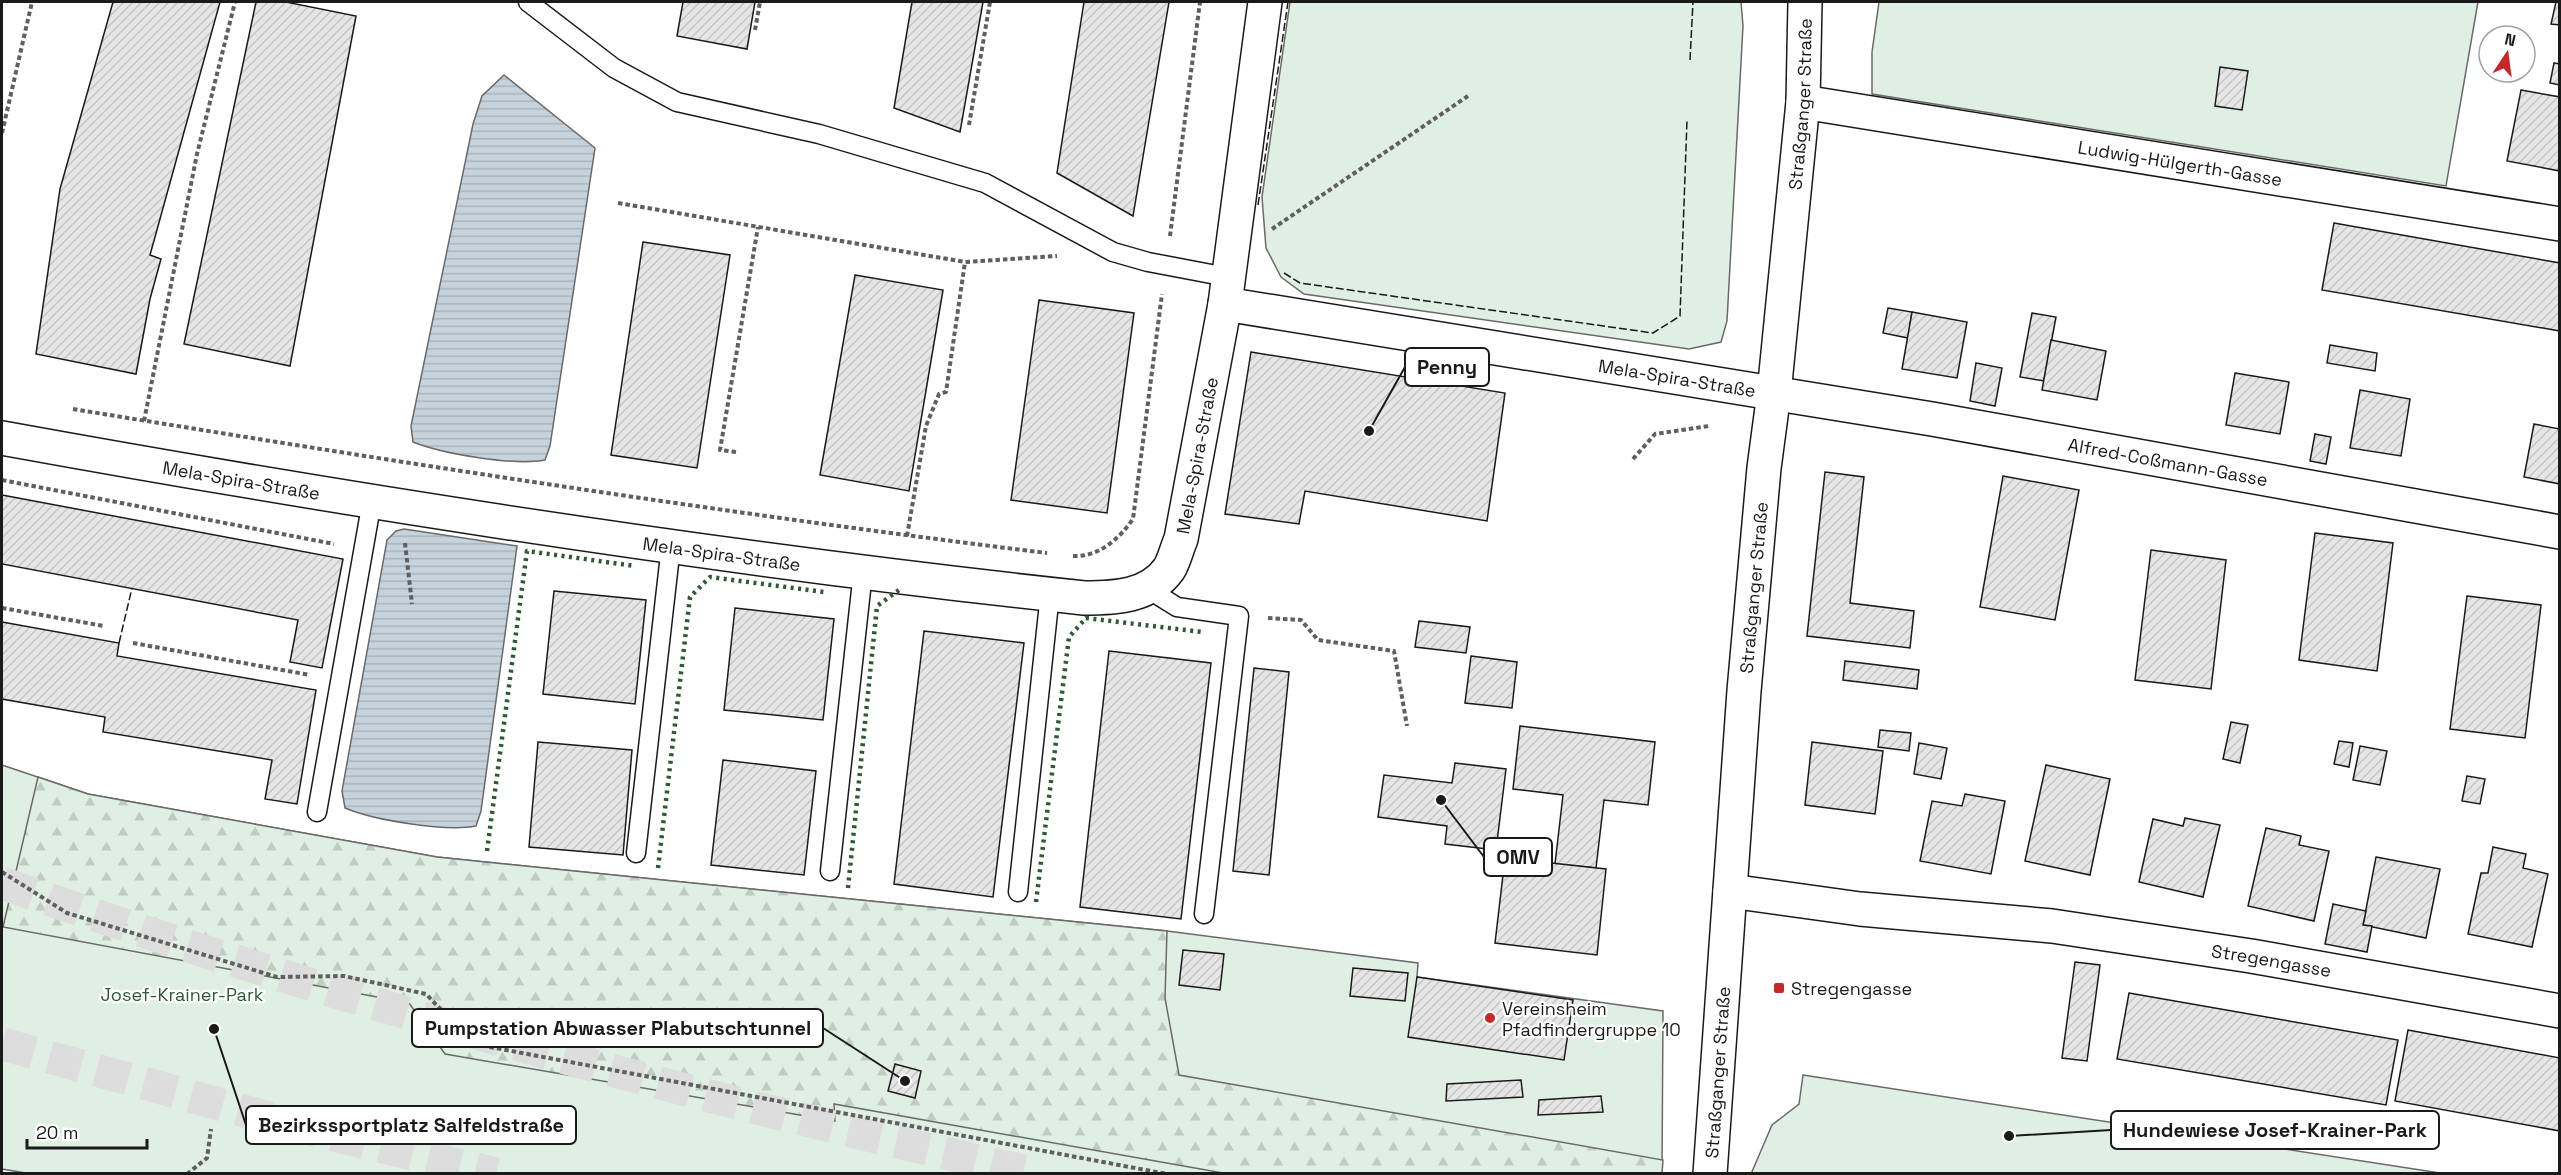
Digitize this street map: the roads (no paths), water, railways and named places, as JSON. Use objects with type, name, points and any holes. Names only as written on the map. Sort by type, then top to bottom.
[{"type":"street","name":"Mela-Spira-Straße","points":[[2,438],[372,501],[863,573],[1050,594],[1116,598],[1148,589],[1169,569],[1181,539],[1227,280],[1265,2]]},
{"type":"street","name":"Straßganger Straße","points":[[1710,1173],[1762,480],[1774,393],[1803,102],[1805,2]]},
{"type":"street","name":"Ludwig-Hülgerth-Gasse","points":[[1803,102],[2559,224]]},
{"type":"street","name":"Mela-Spira-Straße","points":[[1227,280],[1774,393]]},
{"type":"street","name":"Alfred-Coßmann-Gasse","points":[[1774,393],[2559,532]]},
{"type":"street","name":"Stregengasse","points":[[1730,891],[1860,909],[2052,926],[2252,956],[2559,1011]]},
{"type":"lane","points":[[528,2],[614,68],[677,102],[819,134],[985,183],[1113,252],[1227,280]]},
{"type":"lane","points":[[317,812],[372,501]]},
{"type":"lane","points":[[636,853],[671,546]]},
{"type":"lane","points":[[830,872],[863,573]]},
{"type":"lane","points":[[1148,589],[1177,607],[1239,616],[1204,914]]},
{"type":"lane","points":[[1018,892],[1050,594]]},
{"type":"tunnel","points":[[2,883],[257,968],[515,1044],[775,1112],[1037,1174]]},
{"type":"tunnel","points":[[2,1044],[320,1132],[496,1174]]},
{"type":"place","name":"Penny","points":[[1369,431]]},
{"type":"place","name":"OMV","points":[[1441,800]]},
{"type":"place","name":"Stregengasse","points":[[1779,988]]},
{"type":"place","name":"Vereinsheim Pfadfindergruppe 10","points":[[1490,1018]]},
{"type":"place","name":"Bezirkssportplatz Salfeldstraße","points":[[214,1029]]},
{"type":"place","name":"Pumpstation Abwasser Plabutschtunnel","points":[[905,1081]]},
{"type":"place","name":"Hundewiese Josef-Krainer-Park","points":[[2009,1136]]},
{"type":"park label","name":"Josef-Krainer-Park","points":[[182,994]]}]
